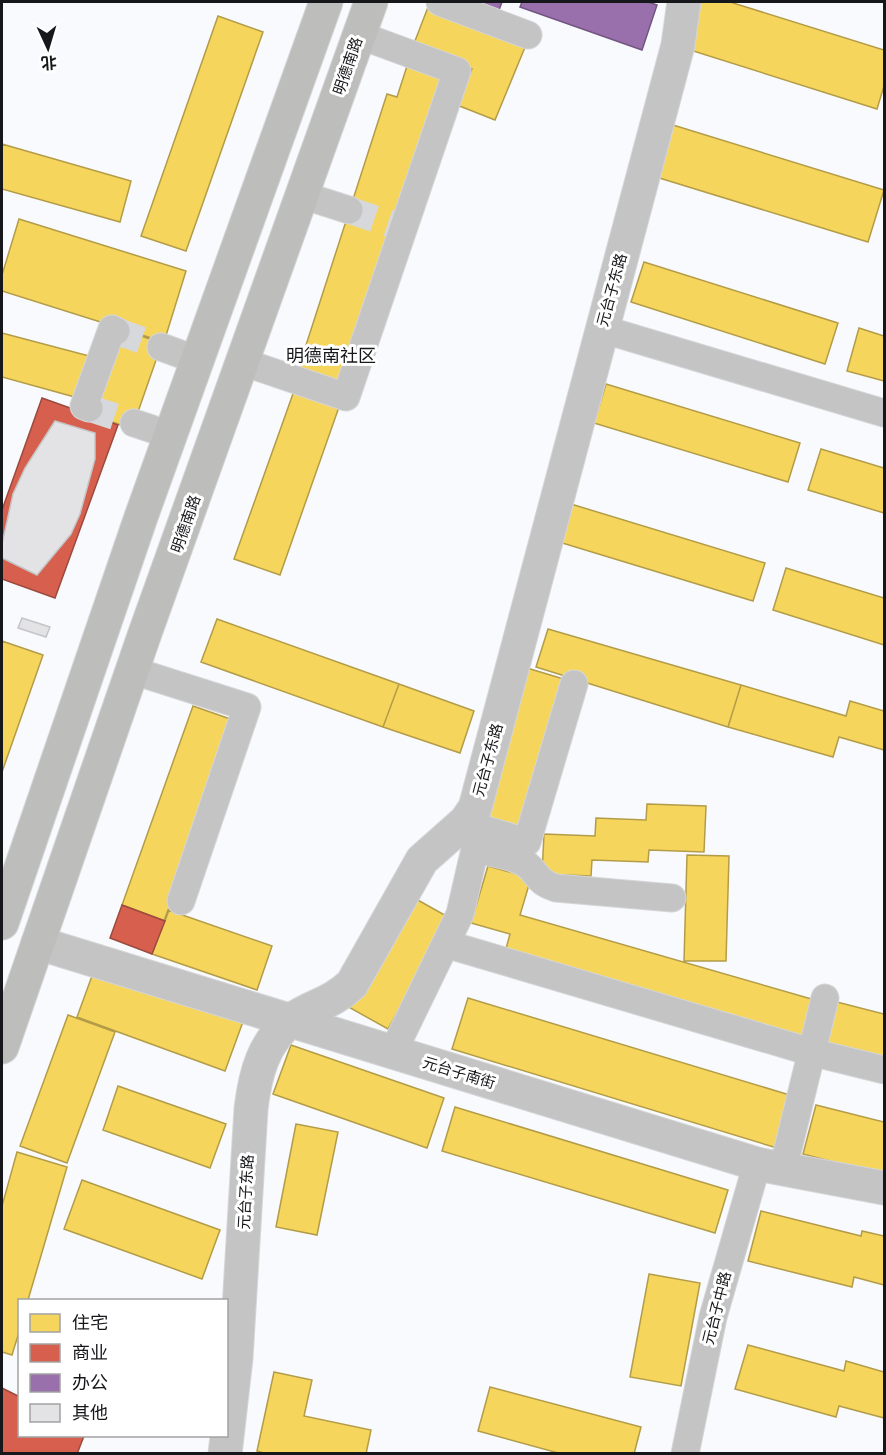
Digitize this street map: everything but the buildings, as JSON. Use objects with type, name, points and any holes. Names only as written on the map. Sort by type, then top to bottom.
[{"type":"main road","points":[[2,923],[170,435],[326,2]]},
{"type":"main road","name":"明德南路","points":[[2,1047],[370,2]]},
{"type":"street","points":[[440,2],[528,35]]},
{"type":"street","name":"元台子东路","points":[[228,1428],[236,1358],[254,1082],[262,1056],[293,1019],[338,997],[352,984],[422,860],[460,838],[475,808],[678,45],[684,2]]},
{"type":"street","points":[[243,362],[346,397],[400,227],[457,71],[359,35]]},
{"type":"street","points":[[302,195],[350,210]]},
{"type":"street","points":[[89,408],[84,406],[112,329],[116,331]]},
{"type":"street","points":[[602,329],[885,413]]},
{"type":"street","points":[[161,347],[197,360]]},
{"type":"street","points":[[134,423],[170,435]]},
{"type":"street","points":[[134,671],[247,707],[181,901]]},
{"type":"street","points":[[460,838],[527,842],[574,684]]},
{"type":"street","points":[[460,838],[519,860],[528,866],[542,884],[556,888],[672,898]]},
{"type":"street","points":[[393,1052],[460,914],[460,838]]},
{"type":"street","name":"元台子南街","points":[[38,943],[293,1019],[393,1052],[770,1167],[885,1188]]},
{"type":"street","points":[[446,944],[811,1052],[885,1070]]},
{"type":"street","name":"元台子中路","points":[[685,1454],[713,1317],[811,1052],[825,998]]},
{"type":"street","name":"元台子东路","points":[[225,1454],[227,1437]]},
{"type":"tunnel","points":[[349,210],[396,226]]},
{"type":"tunnel","points":[[116,331],[161,347]]},
{"type":"tunnel","points":[[89,408],[134,423]]},
{"type":"district","name":"明德南社区","points":[[331,356]]}]
